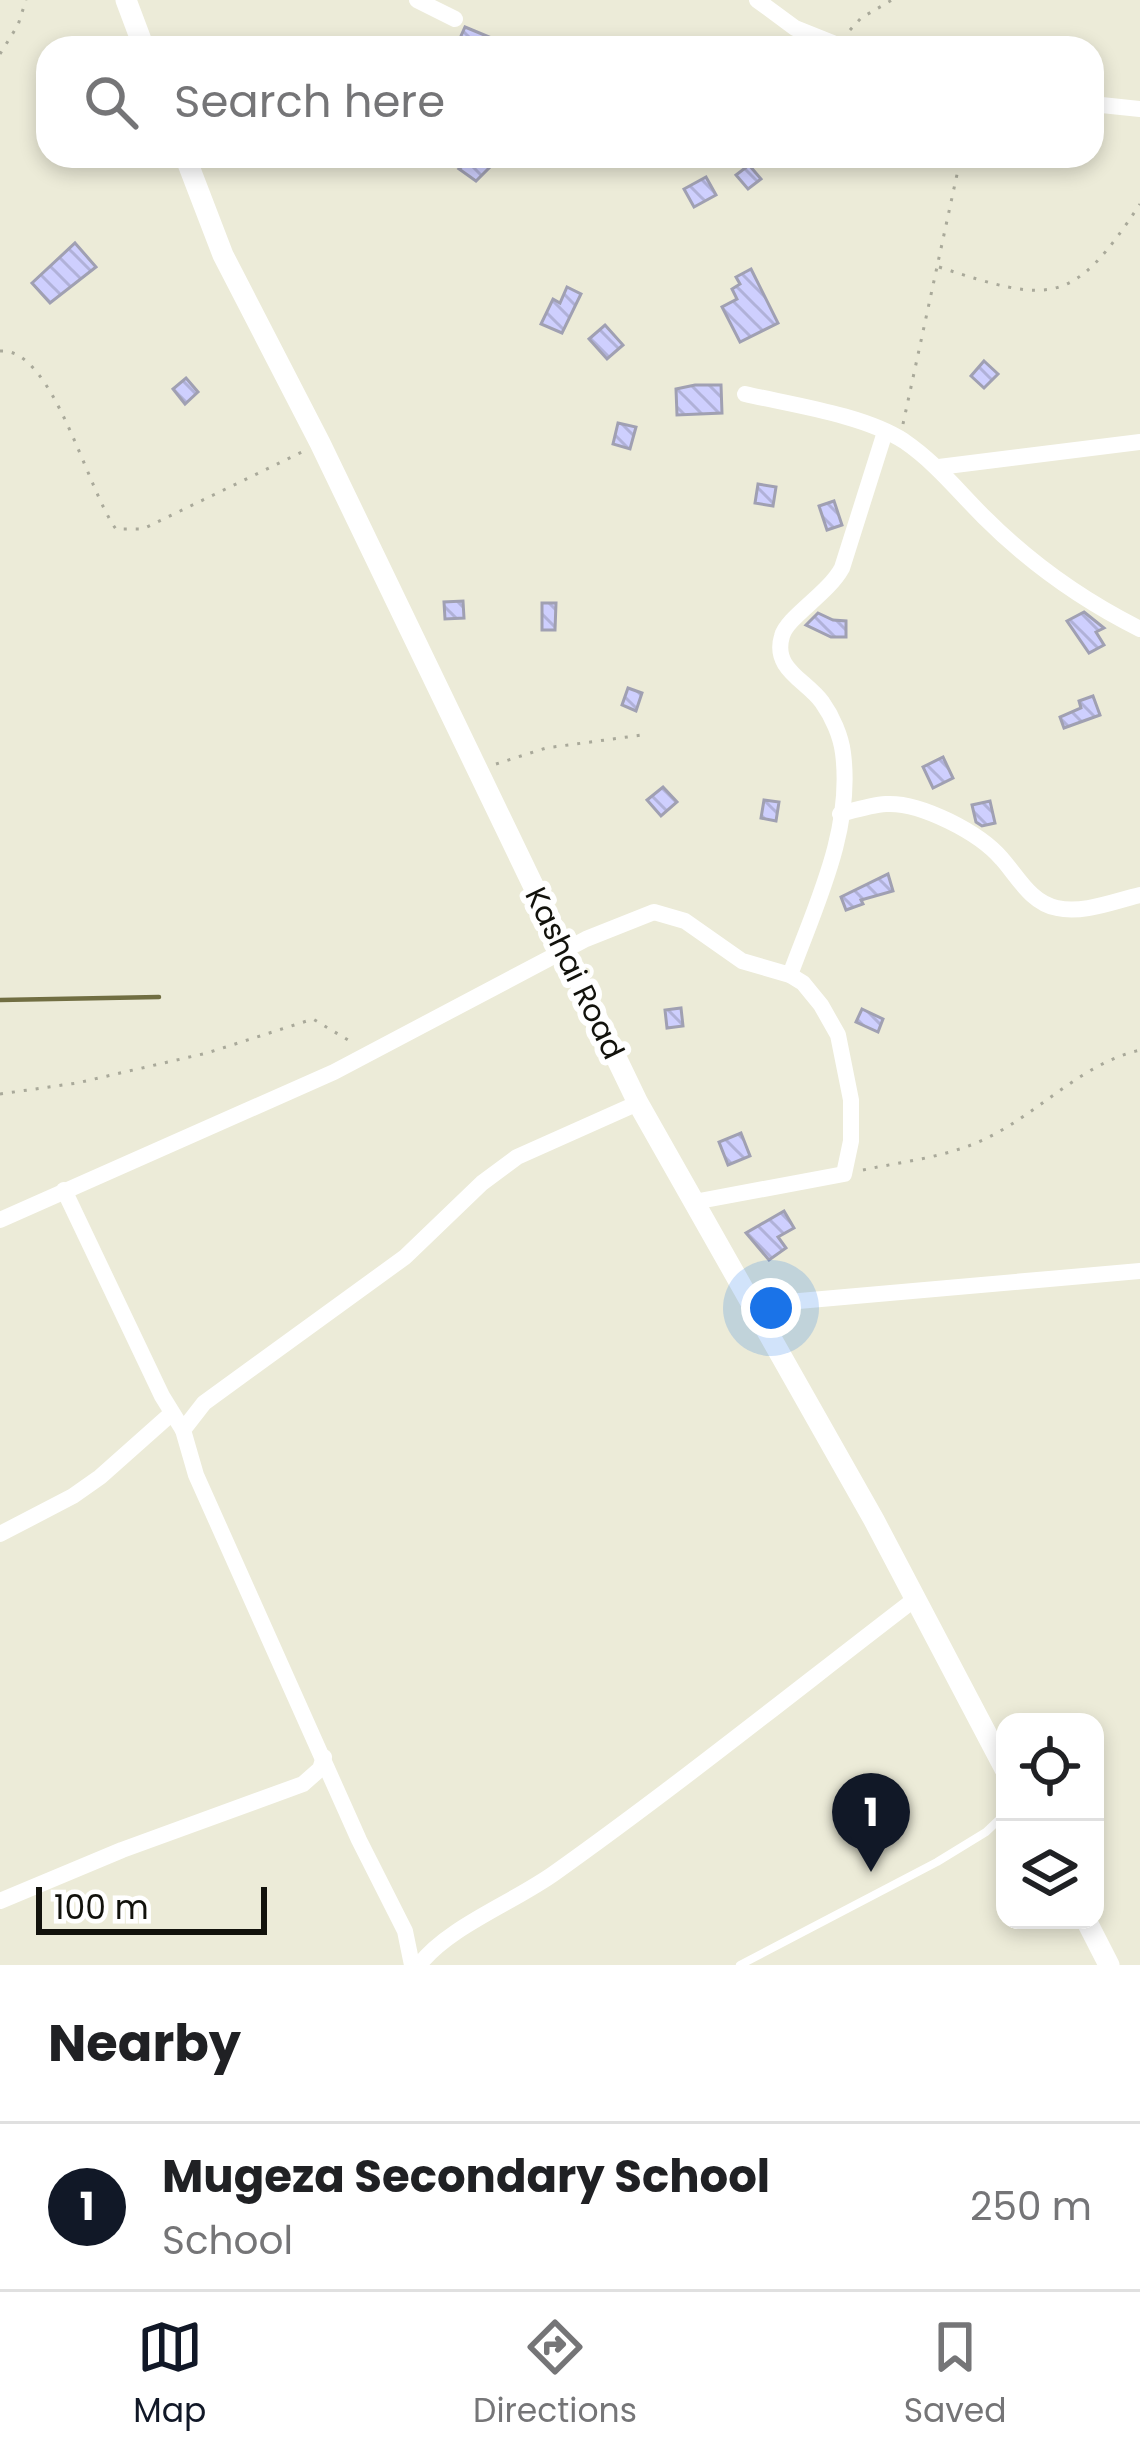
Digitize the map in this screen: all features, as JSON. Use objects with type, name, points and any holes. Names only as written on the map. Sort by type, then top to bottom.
[{"type":"street","points":[[126,0],[140,36]]},
{"type":"street","points":[[417,0],[455,19]]},
{"type":"street","points":[[758,0],[795,28],[815,36]]},
{"type":"street","points":[[1104,105],[1140,109]]},
{"type":"street","name":"Kashai Road","points":[[190,168],[223,255],[320,443],[638,1103],[996,1752]]},
{"type":"street","points":[[746,394],[893,435],[939,467],[980,514],[1051,575],[1140,629]]},
{"type":"street","points":[[790,974],[835,858],[843,747],[822,703],[788,670],[781,637],[842,568],[893,435]]},
{"type":"street","points":[[939,467],[1140,442]]},
{"type":"street","points":[[840,814],[902,805],[969,831],[988,844],[1029,893],[1056,908],[1081,909],[1140,895]]},
{"type":"street","points":[[0,1220],[219,1126],[377,1051],[636,916],[654,912],[685,921],[742,961],[803,982],[838,1035],[851,1100],[851,1141],[844,1174],[694,1202]]},
{"type":"street","points":[[183,1430],[204,1403],[405,1257],[517,1157],[638,1103]]},
{"type":"street","points":[[64,1190],[183,1430],[196,1475],[359,1840],[405,1931],[415,1965],[639,1812],[915,1600]]},
{"type":"street","points":[[753,1305],[1140,1271]]},
{"type":"street","points":[[0,1534],[73,1496],[172,1414]]},
{"type":"street","points":[[0,1901],[80,1866],[304,1784],[316,1774],[324,1757]]},
{"type":"street","points":[[1091,1929],[1109,1965]]},
{"type":"lane","points":[[740,1965],[937,1862],[998,1821]]},
{"type":"path","points":[[0,55],[26,0]]},
{"type":"path","points":[[848,36],[861,18],[892,0]]},
{"type":"path","points":[[893,435],[958,168]]},
{"type":"path","points":[[938,266],[996,286],[1055,289],[1086,276],[1140,204]]},
{"type":"path","points":[[0,351],[10,350],[26,360],[52,393],[102,510],[116,529],[143,529],[320,443]]},
{"type":"path","points":[[477,771],[546,748],[642,735]]},
{"type":"path","points":[[0,1094],[77,1083],[207,1053],[314,1018],[360,1048],[377,1051]]},
{"type":"path","points":[[844,1174],[976,1143],[1029,1114],[1107,1058],[1140,1050]]},
{"type":"building","points":[[465,27],[487,36],[461,36]]},
{"type":"building","points":[[460,168],[489,168],[476,181]]},
{"type":"building","points":[[752,168],[761,179],[748,189],[736,175]]},
{"type":"building","points":[[706,177],[716,195],[694,207],[684,189]]},
{"type":"building","points":[[75,243],[96,267],[50,303],[32,283]]},
{"type":"building","points":[[751,269],[778,323],[740,342],[722,307],[737,299],[732,289],[740,284],[736,277]]},
{"type":"building","points":[[567,287],[581,294],[562,333],[541,324],[553,299],[560,303]]},
{"type":"building","points":[[605,325],[623,345],[607,359],[589,339]]},
{"type":"building","points":[[984,361],[998,374],[984,388],[971,376]]},
{"type":"building","points":[[186,378],[198,392],[185,404],[173,389]]},
{"type":"building","points":[[721,385],[722,413],[677,415],[676,389]]},
{"type":"building","points":[[618,423],[636,427],[630,449],[613,444]]},
{"type":"building","points":[[758,484],[776,487],[773,506],[755,503]]},
{"type":"building","points":[[834,501],[842,525],[827,530],[819,506]]},
{"type":"building","points":[[463,601],[464,618],[445,619],[444,602]]},
{"type":"building","points":[[542,603],[556,603],[555,630],[542,630]]},
{"type":"building","points":[[1084,612],[1104,628],[1096,632],[1104,645],[1089,653],[1067,621]]},
{"type":"building","points":[[818,613],[846,621],[846,637],[831,637],[806,625]]},
{"type":"building","points":[[628,688],[642,693],[636,711],[622,705]]},
{"type":"building","points":[[1093,696],[1100,715],[1064,728],[1060,717],[1081,708],[1079,701]]},
{"type":"building","points":[[943,757],[953,778],[933,788],[923,767]]},
{"type":"building","points":[[663,787],[677,802],[661,816],[647,800]]},
{"type":"building","points":[[764,800],[779,802],[776,821],[761,818]]},
{"type":"building","points":[[990,801],[995,823],[982,826],[976,822],[972,805]]},
{"type":"building","points":[[888,874],[893,891],[861,900],[863,904],[846,910],[841,897]]},
{"type":"building","points":[[681,1008],[683,1026],[667,1028],[665,1010]]},
{"type":"building","points":[[862,1009],[883,1019],[878,1032],[856,1022]]},
{"type":"building","points":[[741,1133],[750,1156],[728,1165],[719,1142]]},
{"type":"building","points":[[784,1211],[794,1228],[778,1237],[786,1248],[769,1260],[746,1233]]},
{"type":"waterway","points":[[0,1000],[159,997]]},
{"type":"place","name":"Mugeza Secondary School","points":[[871,1872]]}]
